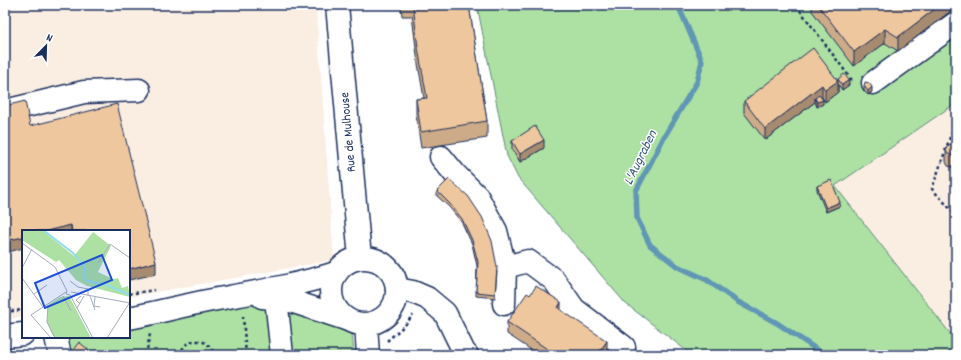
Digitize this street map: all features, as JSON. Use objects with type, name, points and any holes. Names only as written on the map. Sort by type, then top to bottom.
[{"type":"main road","name":"Rue de Mulhouse","points":[[337,5],[360,258]]},
{"type":"main road","points":[[873,84],[956,23]]},
{"type":"main road","points":[[5,111],[84,92],[139,90]]},
{"type":"main road","points":[[441,157],[455,174],[477,196],[496,231],[505,267],[504,304]]},
{"type":"main road","points":[[241,295],[286,299],[356,321],[376,322],[386,317],[393,308],[397,297],[394,275],[386,266],[376,260],[360,258],[354,259],[343,265],[336,273],[332,282],[331,292],[333,303],[338,312],[356,321],[368,355]]},
{"type":"main road","points":[[505,267],[528,261],[554,280],[574,309],[624,347],[620,355]]},
{"type":"main road","points":[[130,318],[318,279],[336,273]]},
{"type":"main road","points":[[397,289],[413,292],[427,298],[445,313],[464,352],[467,355]]},
{"type":"main road","points":[[276,298],[282,355]]},
{"type":"main road","points":[[5,336],[22,334]]},
{"type":"main road","points":[[56,338],[59,351],[58,355]]},
{"type":"path","points":[[800,5],[799,9],[851,79],[860,84],[873,84]]},
{"type":"path","points":[[956,120],[932,189],[956,215]]},
{"type":"path","points":[[241,295],[246,355]]},
{"type":"path","points":[[387,341],[405,325],[427,298]]},
{"type":"path","points":[[5,312],[22,310]]},
{"type":"path","points":[[179,355],[188,343],[192,341],[206,343],[211,347],[215,355]]},
{"type":"shaded area","points":[[5,5],[316,5],[334,260],[130,297],[130,230],[22,230],[22,316],[5,320]]},
{"type":"shaded area","points":[[956,46],[956,346],[756,165]]},
{"type":"green space","points":[[477,5],[956,5],[956,103],[835,186],[956,341],[956,355],[692,355],[625,303],[518,178],[507,156]]},
{"type":"green space","points":[[241,295],[326,317],[352,333],[354,355],[59,355],[56,338],[130,338],[130,318]]},
{"type":"building","points":[[413,5],[469,5],[487,121],[421,132],[416,99],[427,98],[418,48]]},
{"type":"building","points":[[818,5],[940,5],[898,37],[885,29],[854,52]]},
{"type":"building","points":[[813,48],[838,81],[825,90],[822,85],[765,129],[744,101]]},
{"type":"building","points":[[844,74],[849,80],[842,85],[838,79]]},
{"type":"building","points":[[865,82],[869,83],[872,87],[868,91],[864,86]]},
{"type":"building","points":[[819,95],[823,100],[817,102],[815,98]]},
{"type":"building","points":[[25,101],[30,126],[117,104],[156,262],[130,269],[130,230],[72,230],[71,225],[50,230],[22,230],[22,237],[5,241],[5,106]]},
{"type":"building","points":[[535,126],[544,140],[520,154],[512,141]]},
{"type":"building","points":[[951,144],[956,146],[956,156],[948,154],[946,151],[947,146]]},
{"type":"building","points":[[449,179],[468,196],[482,217],[492,241],[497,267],[495,294],[476,292],[478,262],[472,240],[462,219],[437,191]]},
{"type":"building","points":[[831,180],[840,202],[826,208],[817,186]]},
{"type":"building","points":[[536,286],[561,302],[558,308],[607,341],[597,355],[556,355],[507,322],[527,293],[530,295]]},
{"type":"building","points":[[79,342],[95,355],[69,355]]},
{"type":"waterway","name":"L'Augraben","points":[[678,5],[702,61],[697,82],[664,137],[636,191],[637,218],[650,245],[677,266],[707,280],[738,302],[777,323],[825,355]]}]
